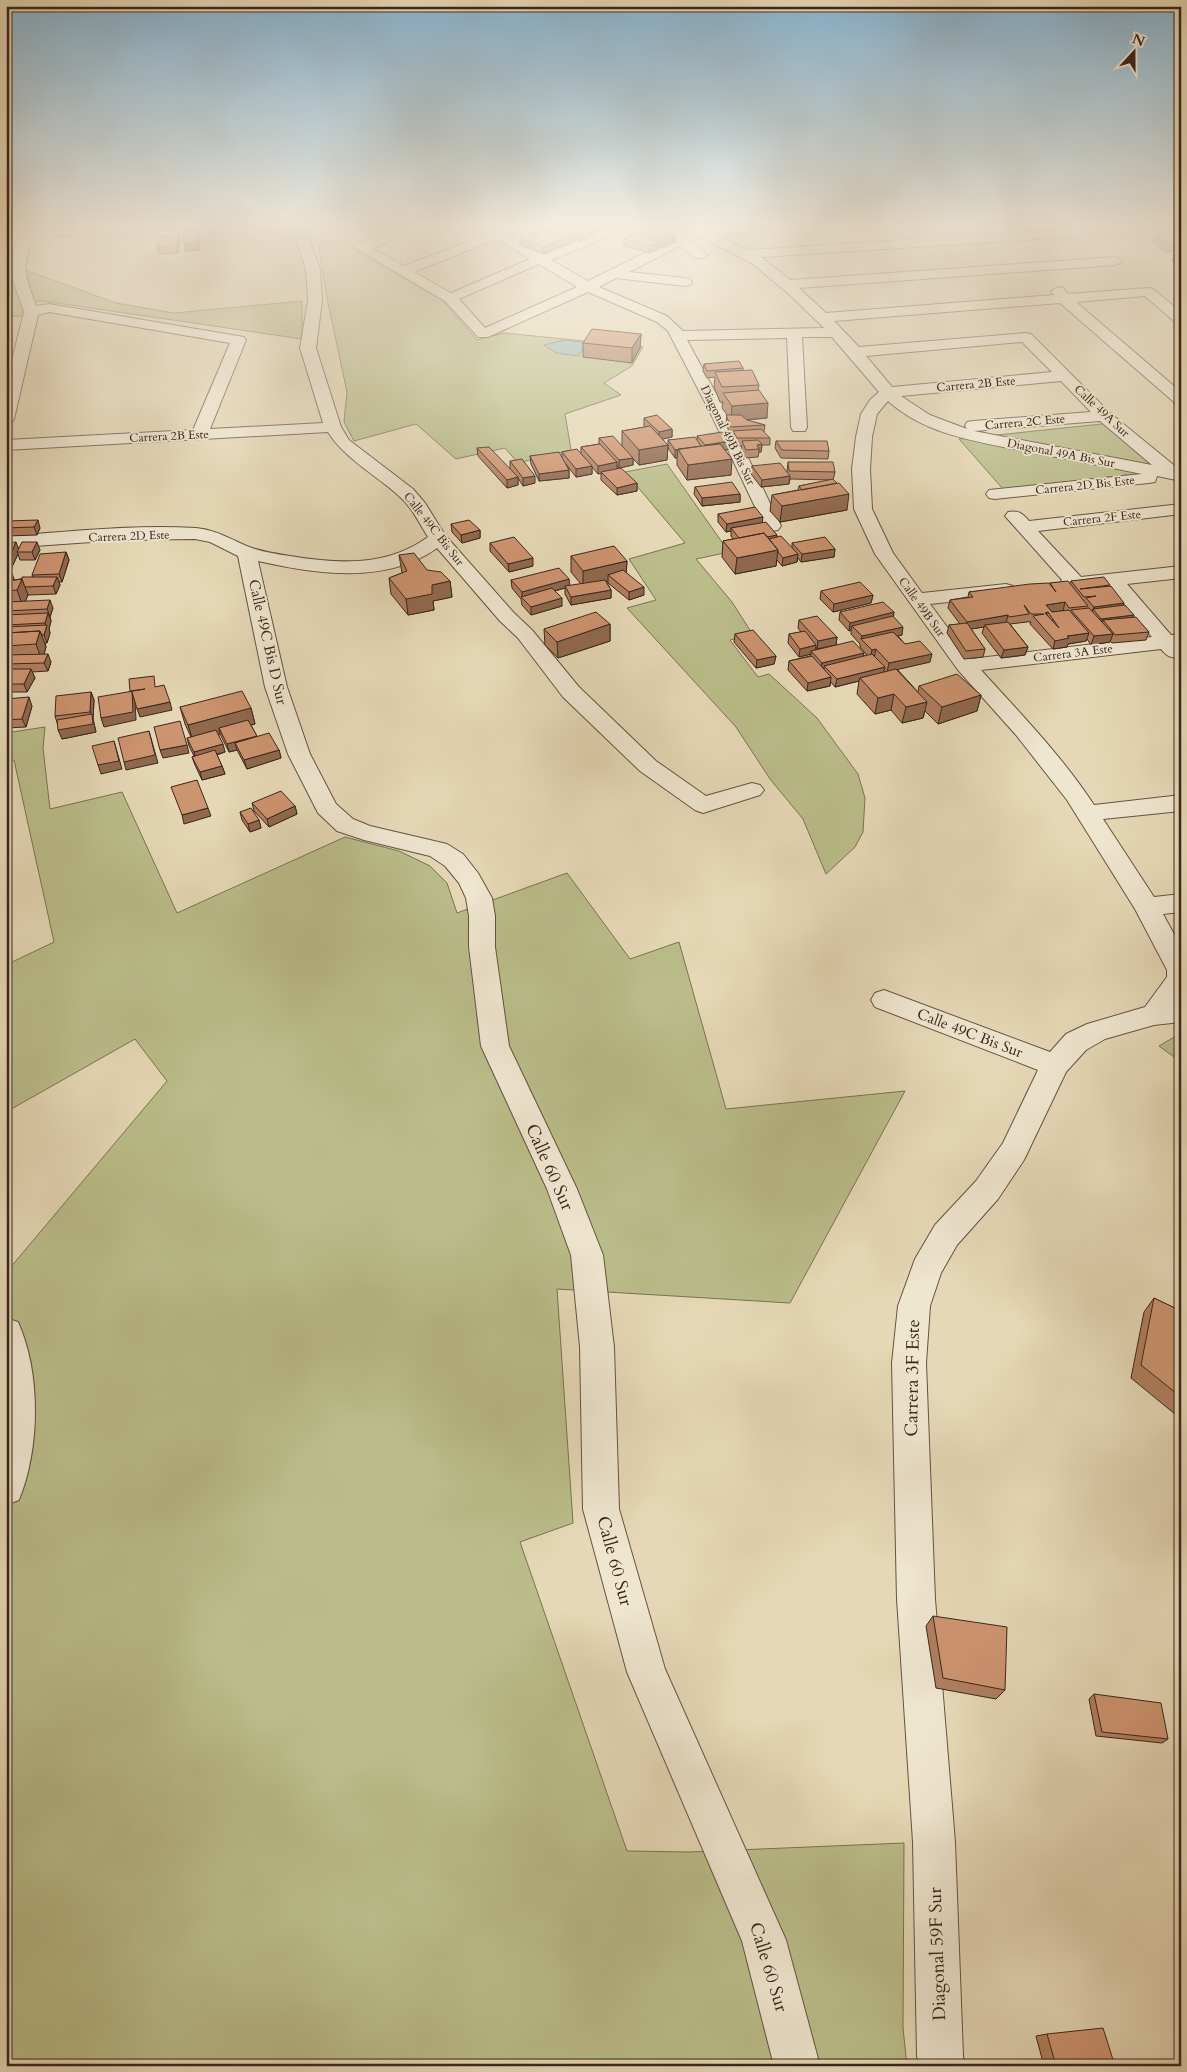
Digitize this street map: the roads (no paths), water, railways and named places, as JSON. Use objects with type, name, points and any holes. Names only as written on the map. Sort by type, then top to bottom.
[{"type":"street","points":[[6,419],[29,321]]},
{"type":"street","points":[[124,321],[239,340],[199,435]]},
{"type":"street","name":"Calle 49C Bis Sur","points":[[312,321],[308,348],[333,427],[343,443],[407,493],[419,507],[438,538],[525,634],[572,692],[648,766],[703,804],[752,790]]},
{"type":"street","points":[[471,321],[483,334],[513,321]]},
{"type":"street","name":"Diagonal 49B Bis Sur","points":[[664,321],[674,329],[718,412],[772,526]]},
{"type":"street","points":[[825,321],[888,392]]},
{"type":"street","points":[[1089,321],[1181,400]]},
{"type":"street","points":[[678,336],[836,332]]},
{"type":"street","points":[[794,333],[799,427]]},
{"type":"street","name":"Calle 49A Sur","points":[[854,352],[1026,337],[1104,416],[1179,478]]},
{"type":"street","name":"Carrera 2B Este","points":[[888,392],[1065,376]]},
{"type":"street","name":"Diagonal 49A Bis Sur","points":[[888,392],[919,417],[947,428],[1179,478]]},
{"type":"street","name":"Calle 49B Sur","points":[[888,392],[876,403],[869,414],[864,437],[861,469],[863,509],[884,554],[916,600],[965,666],[1024,730],[1076,795],[1147,907],[1180,970],[1180,978],[1167,1014]]},
{"type":"street","name":"Carrera 2C Este","points":[[947,428],[1104,416]]},
{"type":"street","name":"Carrera 2B Este","points":[[6,446],[333,427]]},
{"type":"street","name":"Carrera 2D Bis Este","points":[[1023,527],[995,494],[1179,478]]},
{"type":"street","name":"Carrera 2F Este","points":[[1023,527],[1181,510]]},
{"type":"street","points":[[1023,527],[1076,583]]},
{"type":"street","name":"Carrera 2D Este","points":[[6,542],[137,534],[194,534],[208,535],[220,539],[230,546],[247,553]]},
{"type":"street","points":[[247,553],[312,566],[344,568],[394,561],[413,555],[427,548],[438,538]]},
{"type":"street","name":"Calle 49C Bis D Sur","points":[[247,553],[276,686],[299,754],[326,808],[346,825],[364,832],[438,850],[454,860],[470,879],[479,898],[482,916],[482,947],[495,1046]]},
{"type":"street","points":[[1048,586],[1181,572]]},
{"type":"street","points":[[1113,579],[1174,641],[1181,658]]},
{"type":"street","points":[[916,600],[1020,589]]},
{"type":"street","name":"Carrera 3A Este","points":[[965,666],[1174,641]]},
{"type":"street","points":[[1087,813],[1181,802]]},
{"type":"street","points":[[1147,907],[1181,903]]},
{"type":"street","name":"Calle 49C Bis Sur","points":[[884,1000],[1055,1065]]},
{"type":"street","name":"Carrera 3F Este","points":[[934,1842],[916,1599],[909,1363],[914,1306],[926,1270],[946,1235],[987,1190],[1014,1151],[1055,1065],[1076,1042],[1097,1031],[1167,1014]]},
{"type":"street","name":"Calle 60 Sur","points":[[495,1046],[562,1189],[588,1255],[597,1347],[601,1509],[646,1672],[764,1940],[797,2066]]},
{"type":"street","points":[[6,1333],[16,1364],[18,1390],[12,1469],[6,1486]]},
{"type":"street","name":"Diagonal 59F Sur","points":[[934,1842],[940,2056],[942,2066]]},
{"type":"water","points":[[565,340],[587,343],[578,356],[556,353],[544,345]]}]
